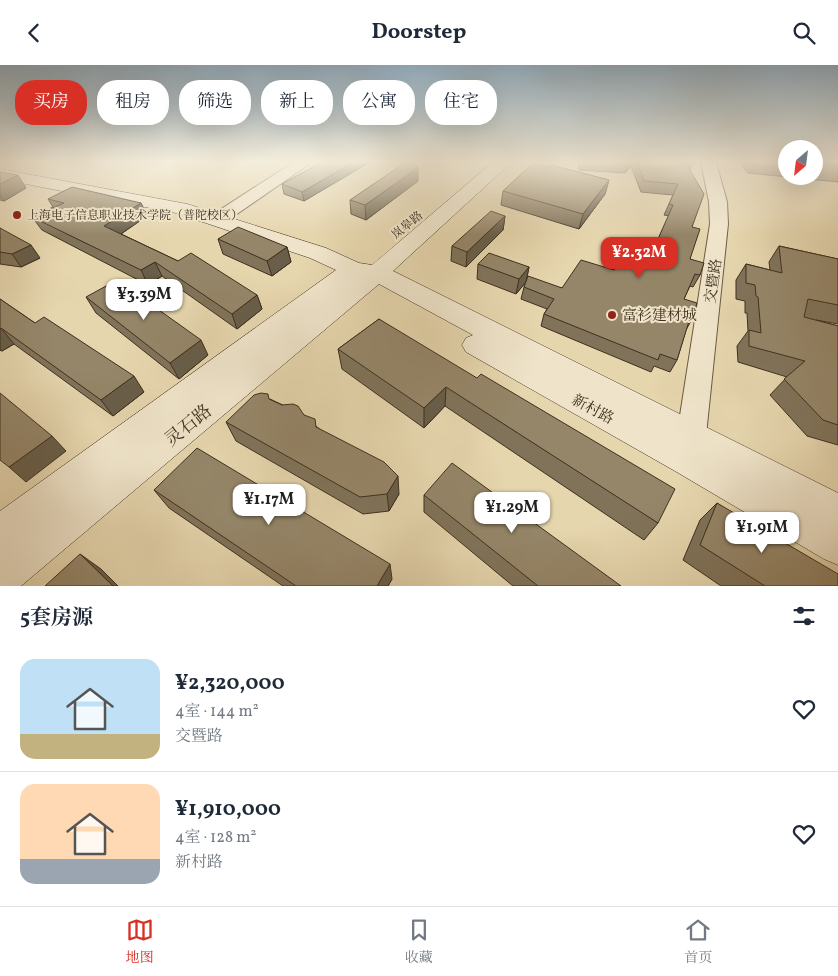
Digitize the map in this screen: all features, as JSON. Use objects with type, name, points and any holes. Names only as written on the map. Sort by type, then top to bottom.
[{"type":"main road","name":"新村路","points":[[68,186],[165,204],[218,219],[318,253],[690,448],[838,513]]},
{"type":"main road","name":"岚皋路","points":[[364,276],[458,186]]},
{"type":"main road","name":"岚皋路","points":[[364,276],[474,186]]},
{"type":"main road","name":"灵石路","points":[[0,536],[364,276]]},
{"type":"main road","name":"灵石路","points":[[0,577],[364,276]]},
{"type":"main road","name":"新村路","points":[[690,448],[838,545]]},
{"type":"street","points":[[218,219],[268,186]]},
{"type":"street","name":"交暨路","points":[[690,448],[719,224],[718,202],[714,186]]},
{"type":"building","points":[[288,186],[312,186],[302,192]]},
{"type":"building","points":[[370,186],[392,186],[365,205],[350,200]]},
{"type":"building","points":[[508,186],[604,186],[583,214],[503,191]]},
{"type":"building","points":[[677,186],[699,186],[704,194],[692,227],[700,229],[690,259],[704,263],[700,275],[695,274],[684,299],[697,303],[692,319],[690,318],[677,360],[660,354],[658,360],[544,314],[554,299],[524,287],[528,276],[562,288],[581,260],[614,270],[631,241],[654,248],[673,205],[669,204]]},
{"type":"building","points":[[72,187],[141,203],[104,226],[178,261],[191,253],[257,295],[232,314],[155,262],[141,270],[32,217],[64,203],[48,199]]},
{"type":"building","points":[[491,211],[505,216],[467,252],[452,246]]},
{"type":"building","points":[[238,227],[287,247],[267,261],[218,239]]},
{"type":"building","points":[[0,228],[31,245],[12,254],[0,252]]},
{"type":"building","points":[[779,246],[838,259],[838,305],[808,299],[804,317],[838,326],[838,425],[823,420],[784,379],[805,361],[749,346],[749,330],[761,333],[758,297],[756,296],[755,285],[746,283],[746,264],[782,273]]},
{"type":"building","points":[[489,253],[529,267],[519,279],[478,264]]},
{"type":"building","points":[[117,280],[201,340],[170,363],[86,297]]},
{"type":"building","points":[[0,299],[35,323],[44,317],[134,376],[101,400],[0,329]]},
{"type":"building","points":[[379,319],[477,378],[481,374],[675,489],[658,523],[446,387],[424,408],[338,349]]},
{"type":"building","points":[[0,393],[52,436],[9,467],[0,460]]},
{"type":"building","points":[[268,394],[269,399],[282,405],[293,404],[298,406],[304,415],[315,419],[316,427],[384,462],[398,476],[387,494],[360,497],[226,422],[254,395]]},
{"type":"building","points":[[197,448],[390,564],[377,586],[296,586],[154,490]]},
{"type":"building","points":[[452,463],[621,586],[538,586],[424,495]]},
{"type":"building","points":[[717,503],[838,574],[838,586],[765,586],[700,545]]},
{"type":"building","points":[[80,554],[113,586],[45,586]]},
{"type":"place","name":"上海电子信息职业技术学院（普陀校区）","points":[[17,215]]},
{"type":"place","name":"富衫建材城","points":[[612,315]]}]
